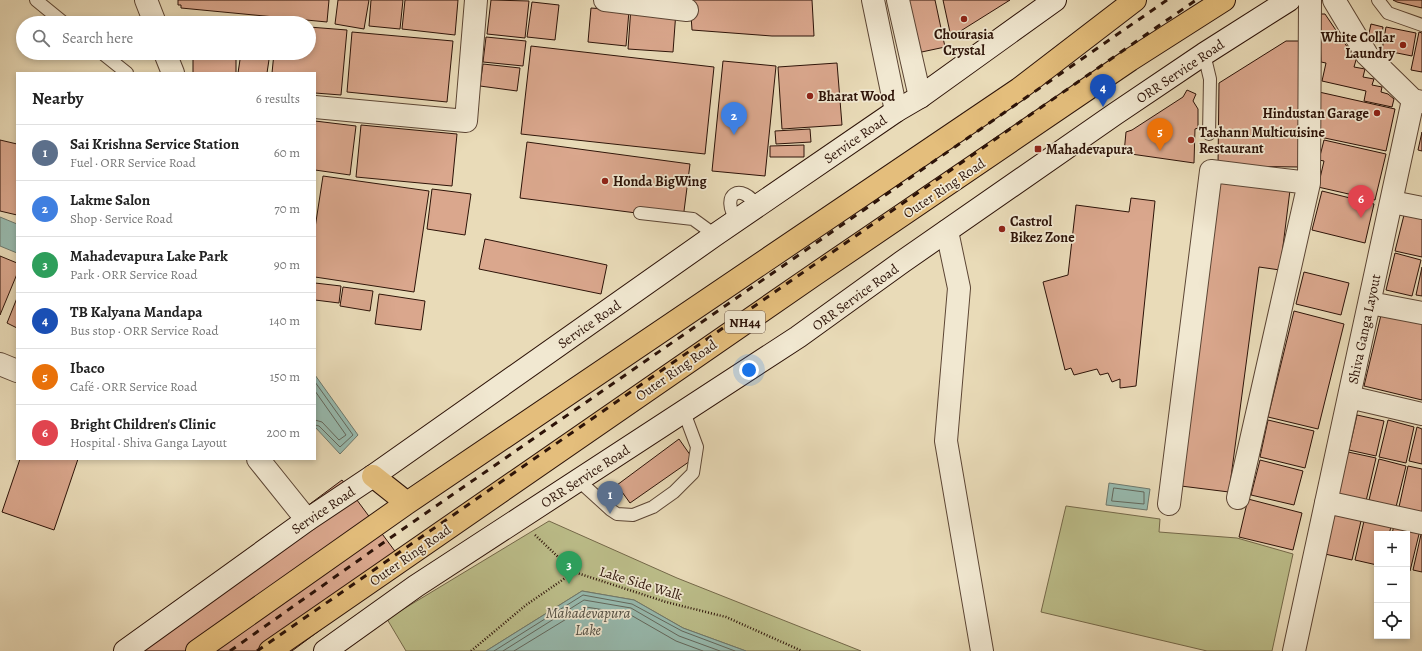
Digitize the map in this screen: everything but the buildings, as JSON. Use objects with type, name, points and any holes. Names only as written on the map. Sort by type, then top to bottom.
[{"type":"highway","name":"NH44","points":[[197,651],[407,503],[933,149],[1019,89],[1135,0]]},
{"type":"highway","name":"Outer Ring Road","points":[[270,651],[814,275],[1130,60],[1224,0]]},
{"type":"highway","points":[[373,476],[407,503]]},
{"type":"street","points":[[146,0],[152,16]]},
{"type":"street","points":[[316,107],[466,121],[476,0]]},
{"type":"street","points":[[605,0],[687,10]]},
{"type":"street","points":[[873,0],[896,111]]},
{"type":"street","points":[[898,0],[920,96]]},
{"type":"street","name":"Service Road","points":[[125,651],[307,520],[373,476],[715,235],[920,96],[1054,0]]},
{"type":"street","name":"ORR Service Road","points":[[325,651],[416,586],[798,337],[947,231],[1204,54],[1289,0]]},
{"type":"street","points":[[1238,498],[1309,183],[1310,0]]},
{"type":"street","points":[[1334,0],[1367,55],[1418,101]]},
{"type":"street","points":[[168,60],[173,72]]},
{"type":"street","name":"Shiva Ganga Layout","points":[[1294,651],[1392,202],[1418,101]]},
{"type":"street","points":[[1169,504],[1211,171],[1309,183]]},
{"type":"street","points":[[1392,202],[1422,208]]},
{"type":"street","points":[[947,231],[959,288],[946,442],[982,651]]},
{"type":"street","points":[[1370,303],[1422,313]]},
{"type":"street","points":[[0,364],[16,371]]},
{"type":"street","points":[[1349,396],[1422,414]]},
{"type":"street","points":[[260,460],[307,520]]},
{"type":"street","points":[[1326,502],[1422,523]]},
{"type":"lane","points":[[36,0],[55,16]]},
{"type":"lane","points":[[1378,0],[1388,13],[1422,24]]},
{"type":"lane","points":[[1204,54],[1210,79],[1209,134]]},
{"type":"lane","points":[[111,60],[126,72]]},
{"type":"lane","points":[[640,213],[693,219],[715,235]]},
{"type":"lane","points":[[578,480],[617,514],[633,515],[653,507],[674,492],[693,473],[696,447],[684,412]]},
{"type":"path","points":[[471,651],[526,605],[574,572],[518,520]]},
{"type":"path","name":"Lake Side Walk","points":[[574,572],[666,602],[726,617],[802,651]]},
{"type":"green space","points":[[1066,506],[1160,519],[1159,532],[1237,538],[1293,554],[1272,651],[1207,651],[1041,612]]},
{"type":"green space","points":[[549,521],[677,578],[861,651],[746,651],[683,628],[634,600],[582,591],[486,651],[406,651],[387,619]]},
{"type":"water","points":[[0,217],[16,224],[16,253],[0,246]]},
{"type":"water","points":[[316,376],[358,435],[340,454],[316,428]]},
{"type":"water","points":[[1109,483],[1150,489],[1147,510],[1106,505]]},
{"type":"water","name":"Mahadevapura Lake","points":[[582,591],[634,600],[683,628],[746,651],[486,651]]},
{"type":"railway","points":[[230,651],[400,531],[1167,0]]},
{"type":"railway","points":[[257,651],[1196,0]]},
{"type":"place","name":"Chourasia Crystal","points":[[964,19]]},
{"type":"place","name":"White Collar Laundry","points":[[1403,45]]},
{"type":"place","name":"Bharat Wood","points":[[810,96]]},
{"type":"place","name":"TB Kalyana Mandapa","points":[[1103,107]]},
{"type":"place","name":"Hindustan Garage","points":[[1377,113]]},
{"type":"place","name":"Lakme Salon","points":[[734,135]]},
{"type":"place","name":"Tashann Multicuisine Restaurant","points":[[1191,140]]},
{"type":"place","name":"Mahadevapura","points":[[1038,149]]},
{"type":"place","name":"Ibaco","points":[[1160,151]]},
{"type":"place","name":"Honda BigWing","points":[[605,181]]},
{"type":"place","name":"Bright Children's Clinic","points":[[1361,218]]},
{"type":"place","name":"Castrol Bikez Zone","points":[[1002,229]]},
{"type":"place","name":"Sai Krishna Service Station","points":[[610,514]]},
{"type":"place","name":"Mahadevapura Lake Park","points":[[569,584]]}]
